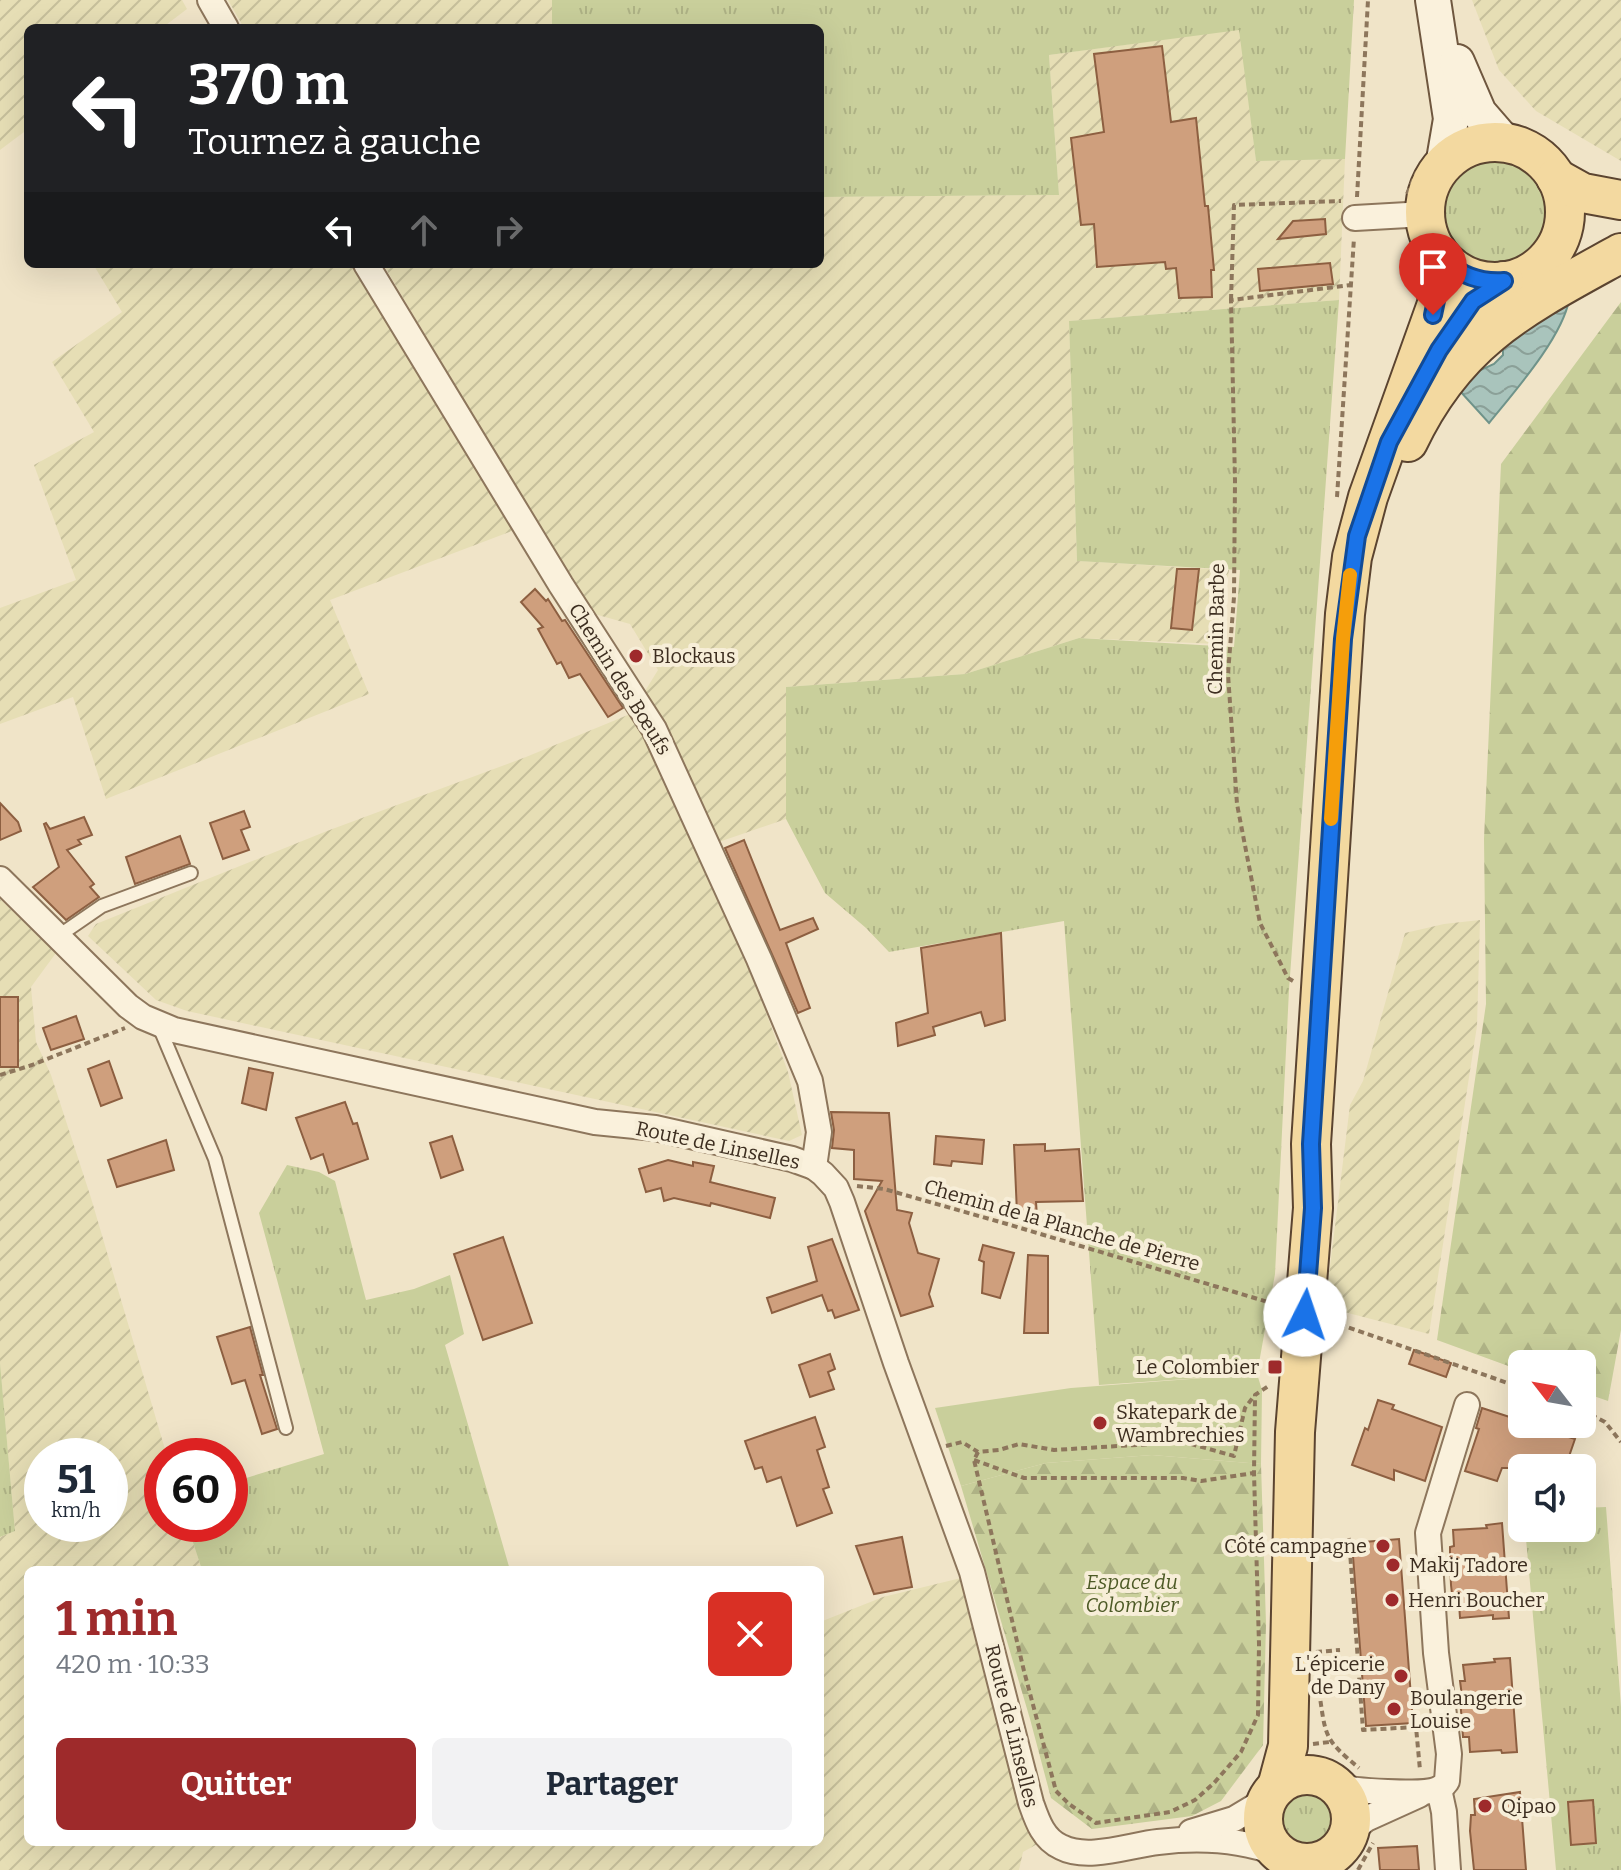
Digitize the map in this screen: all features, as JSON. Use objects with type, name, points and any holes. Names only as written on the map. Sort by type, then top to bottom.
[{"type":"main road","points":[[1434,0],[1474,104],[1505,143],[1535,155],[1556,178],[1583,193],[1621,200]]},
{"type":"main road","points":[[1434,0],[1451,108],[1451,130],[1443,166]]},
{"type":"main road","points":[[1504,281],[1471,278],[1452,267],[1437,251],[1428,233],[1425,214],[1431,183],[1443,166],[1471,147],[1505,143]]},
{"type":"main road","points":[[1389,442],[1439,350],[1466,309],[1504,281],[1533,271],[1549,257],[1559,239],[1564,208],[1556,178]]},
{"type":"main road","points":[[1559,239],[1585,224],[1621,216]]},
{"type":"main road","points":[[1294,1578],[1310,1731],[1316,1757],[1343,1780],[1343,1794],[1351,1819],[1353,1851],[1308,1864],[1294,1862],[1269,1842],[1263,1828],[1263,1812],[1288,1746],[1295,1432],[1313,1208],[1311,1144],[1347,593],[1357,536],[1437,304],[1437,251]]},
{"type":"main road","points":[[1347,593],[1394,474],[1421,417],[1453,369],[1486,336],[1519,310],[1621,253]]},
{"type":"main road","points":[[1295,1432],[1287,1394],[1286,1369],[1296,1216],[1311,1144]]},
{"type":"main road","points":[[1273,1792],[1286,1780],[1301,1776],[1343,1780]]},
{"type":"street","points":[[210,0],[224,24]]},
{"type":"street","points":[[1348,210],[1425,214]]},
{"type":"street","name":"Chemin des Bœufs","points":[[368,268],[669,756],[810,1081],[818,1119],[814,1167]]},
{"type":"street","name":"Route de Linselles","points":[[0,879],[113,993],[150,1020],[192,1035],[595,1122],[638,1125],[777,1154],[814,1167],[836,1188],[972,1572],[1031,1803],[1044,1832],[1061,1847],[1072,1851],[1096,1851],[1162,1841],[1234,1819],[1273,1792]]},
{"type":"street","points":[[1353,1851],[1366,1819],[1432,1791],[1447,1781],[1449,1761],[1436,1653],[1428,1533],[1467,1405]]},
{"type":"street","points":[[1343,1780],[1352,1790],[1432,1791]]},
{"type":"street","points":[[1432,1791],[1444,1812],[1448,1870]]},
{"type":"street","name":"Route de Linselles","points":[[1162,1841],[1230,1841],[1253,1845],[1294,1862]]},
{"type":"lane","points":[[57,937],[102,906],[191,873]]},
{"type":"lane","points":[[150,1020],[215,1159],[286,1428]]},
{"type":"path","name":"Chemin Barbe","points":[[1297,983],[1288,978],[1260,923],[1237,804],[1228,674],[1234,597],[1231,300],[1234,205],[1348,210]]},
{"type":"path","points":[[1231,300],[1351,285]]},
{"type":"path","points":[[0,1075],[150,1020]]},
{"type":"path","name":"Chemin de la Planche de Pierre","points":[[836,1188],[859,1186],[892,1191],[1278,1305]]},
{"type":"path","points":[[1303,1333],[1314,1334],[1316,1316],[1508,1383]]},
{"type":"path","points":[[929,1454],[962,1442],[978,1452],[1019,1444],[1054,1450],[1184,1442],[1234,1456],[1245,1408],[1255,1395],[1273,1383]]},
{"type":"path","points":[[978,1452],[974,1460],[1056,1791],[1096,1823],[1170,1812],[1195,1800],[1214,1783],[1241,1752],[1258,1715],[1255,1395]]},
{"type":"path","points":[[1596,1417],[1605,1422],[1621,1442]]},
{"type":"path","points":[[974,1460],[1024,1478],[1183,1478],[1201,1481],[1254,1473]]},
{"type":"path","points":[[1349,1538],[1363,1730],[1416,1727],[1432,1791]]},
{"type":"path","points":[[1314,1652],[1340,1650]]},
{"type":"path","points":[[1330,1742],[1343,1780]]},
{"type":"shaded area","points":[[0,0],[182,0],[187,9],[167,24],[24,24],[24,132],[0,150]]},
{"type":"shaded area","points":[[228,0],[552,0],[552,24],[242,24]]},
{"type":"shaded area","points":[[1472,0],[1621,0],[1621,161],[1536,111],[1499,70]]},
{"type":"shaded area","points":[[1240,29],[1256,161],[1345,159],[1339,300],[1069,321],[1077,561],[1229,570],[1218,644],[1079,638],[965,674],[786,687],[786,819],[713,844],[645,691],[658,670],[630,624],[591,613],[385,268],[824,268],[824,197],[1059,195],[1049,55]]},
{"type":"shaded area","points":[[95,268],[361,268],[517,529],[330,600],[369,694],[106,799],[73,697],[0,724],[0,608],[76,580],[34,465],[94,432],[52,362],[122,312]]},
{"type":"shaded area","points":[[635,712],[758,991],[788,1072],[802,1135],[789,1141],[187,1011],[156,1000],[88,936],[96,924]]},
{"type":"shaded area","points":[[0,899],[56,953],[31,987],[36,1042],[51,1075],[91,1198],[162,1438],[144,1438],[144,1542],[193,1542],[201,1566],[24,1566],[24,1846],[824,1846],[824,1620],[883,1597],[965,1577],[1039,1843],[1023,1852],[1019,1870],[0,1870],[0,1537],[15,1531],[0,1363]]},
{"type":"shaded area","points":[[1480,920],[1477,1026],[1429,1334],[1325,1307],[1350,1105],[1363,1081],[1405,933]]},
{"type":"green space","points":[[552,0],[1354,0],[1345,159],[1256,161],[1239,30],[1049,55],[1059,195],[824,197],[824,24],[552,24]]},
{"type":"green space","points":[[1493,157],[1515,162],[1533,174],[1545,192],[1550,214],[1545,236],[1533,254],[1515,266],[1493,271],[1471,266],[1453,254],[1441,236],[1436,214],[1441,192],[1453,174],[1471,162]]},
{"type":"green space","points":[[1339,300],[1289,990],[1275,1274],[1257,1374],[1099,1385],[1064,921],[889,952],[825,893],[786,819],[786,687],[965,674],[1079,638],[1234,647],[1240,570],[1077,561],[1069,321]]},
{"type":"green space","points":[[1621,302],[1621,1330],[1608,1401],[1596,1397],[1596,1350],[1508,1350],[1508,1366],[1437,1340],[1486,1004],[1484,839],[1501,464]]},
{"type":"green space","points":[[287,1165],[319,1172],[335,1181],[366,1300],[414,1289],[450,1275],[464,1334],[445,1345],[509,1566],[201,1566],[193,1542],[248,1542],[248,1477],[324,1454],[259,1213]]},
{"type":"green space","points":[[0,1363],[15,1531],[0,1537]]},
{"type":"green space","name":"Skatepark de Wambrechies","points":[[1257,1374],[1262,1390],[1261,1464],[1152,1455],[1046,1463],[961,1486],[935,1408],[1071,1388]]},
{"type":"green space","name":"Espace du Colombier","points":[[1152,1455],[1261,1464],[1266,1624],[1263,1745],[1221,1801],[1192,1816],[1092,1829],[1051,1798],[961,1486],[1046,1463]]},
{"type":"green space","points":[[1596,1507],[1606,1507],[1621,1707],[1621,1870],[1556,1870],[1526,1542],[1596,1542]]},
{"type":"green space","points":[[1307,1789],[1329,1798],[1338,1820],[1329,1842],[1307,1851],[1285,1842],[1276,1820],[1285,1798]]},
{"type":"water","points":[[1569,300],[1565,315],[1547,347],[1489,423],[1459,390],[1476,372],[1494,364],[1503,355],[1503,339]]},
{"type":"building","points":[[1162,46],[1171,122],[1196,118],[1214,270],[1211,270],[1212,297],[1179,298],[1176,268],[1166,269],[1165,262],[1097,267],[1094,224],[1081,225],[1071,138],[1104,132],[1094,54]]},
{"type":"building","points":[[1325,219],[1326,234],[1278,239],[1293,221]]},
{"type":"building","points":[[1330,263],[1333,284],[1260,291],[1258,269]]},
{"type":"building","points":[[1177,569],[1199,569],[1192,630],[1171,628]]},
{"type":"building","points":[[535,589],[546,601],[548,599],[562,621],[565,620],[623,708],[608,717],[580,674],[569,678],[561,662],[557,664],[538,629],[543,627],[521,602]]},
{"type":"building","points":[[0,803],[18,822],[21,831],[0,840]]},
{"type":"building","points":[[244,811],[250,827],[241,830],[249,850],[223,859],[210,823]]},
{"type":"building","points":[[84,817],[92,835],[78,840],[81,844],[67,850],[94,884],[90,887],[99,897],[66,920],[33,887],[59,867],[44,824],[50,829]]},
{"type":"building","points":[[180,836],[190,864],[135,884],[126,857]]},
{"type":"building","points":[[744,840],[780,930],[813,918],[818,929],[786,943],[810,1008],[798,1013],[725,848]]},
{"type":"building","points":[[1001,933],[1005,1020],[985,1026],[981,1012],[933,1027],[935,1035],[898,1046],[896,1023],[928,1013],[921,948]]},
{"type":"building","points":[[0,997],[18,997],[18,1067],[0,1067]]},
{"type":"building","points":[[76,1016],[84,1039],[51,1050],[43,1028]]},
{"type":"building","points":[[109,1061],[122,1098],[101,1106],[88,1069]]},
{"type":"building","points":[[249,1068],[273,1073],[266,1110],[242,1103]]},
{"type":"building","points":[[345,1102],[353,1124],[357,1123],[368,1159],[329,1173],[323,1154],[311,1159],[296,1118]]},
{"type":"building","points":[[831,1112],[889,1113],[897,1210],[912,1213],[909,1223],[918,1253],[939,1259],[929,1294],[933,1306],[901,1316],[865,1211],[882,1181],[854,1179],[854,1150],[832,1148],[834,1130]]},
{"type":"building","points":[[452,1136],[463,1170],[441,1178],[430,1143]]},
{"type":"building","points":[[936,1136],[984,1140],[982,1164],[952,1161],[951,1166],[934,1164]]},
{"type":"building","points":[[166,1140],[174,1170],[117,1187],[108,1160]]},
{"type":"building","points":[[1045,1144],[1045,1151],[1079,1149],[1083,1201],[1036,1202],[1037,1216],[1017,1213],[1014,1145]]},
{"type":"building","points":[[668,1160],[693,1166],[693,1162],[714,1166],[710,1182],[775,1198],[770,1218],[711,1203],[710,1206],[674,1198],[664,1201],[661,1188],[646,1192],[639,1169]]},
{"type":"building","points":[[503,1237],[532,1323],[483,1340],[454,1254]]},
{"type":"building","points":[[832,1239],[859,1310],[835,1318],[832,1310],[828,1311],[822,1295],[772,1313],[767,1298],[817,1281],[808,1247]]},
{"type":"building","points":[[983,1245],[1014,1253],[1000,1298],[982,1293],[984,1262],[979,1260]]},
{"type":"building","points":[[1028,1255],[1048,1256],[1048,1333],[1024,1333]]},
{"type":"building","points":[[250,1327],[263,1375],[260,1375],[277,1429],[262,1434],[245,1380],[232,1384],[217,1337]]},
{"type":"building","points":[[1414,1350],[1451,1363],[1446,1377],[1409,1364]]},
{"type":"building","points":[[830,1354],[835,1369],[828,1372],[834,1389],[810,1397],[799,1365]]},
{"type":"building","points":[[1378,1400],[1394,1405],[1392,1409],[1442,1427],[1425,1481],[1394,1470],[1394,1480],[1352,1465]]},
{"type":"building","points":[[1482,1408],[1508,1416],[1508,1438],[1575,1439],[1570,1454],[1508,1454],[1508,1468],[1502,1468],[1497,1481],[1465,1471],[1479,1429],[1476,1428]]},
{"type":"building","points":[[815,1417],[825,1447],[817,1450],[829,1487],[823,1489],[832,1513],[797,1526],[781,1477],[767,1482],[762,1467],[755,1469],[745,1441]]},
{"type":"building","points":[[1502,1523],[1509,1618],[1493,1619],[1493,1615],[1460,1618],[1459,1603],[1453,1603],[1451,1585],[1453,1530],[1487,1528],[1486,1525]]},
{"type":"building","points":[[902,1537],[912,1587],[874,1594],[856,1546]]},
{"type":"building","points":[[1399,1539],[1413,1723],[1366,1726],[1352,1543]]},
{"type":"building","points":[[1510,1658],[1517,1752],[1470,1752],[1469,1737],[1463,1737],[1460,1681],[1465,1681],[1463,1665]]},
{"type":"building","points":[[1520,1792],[1526,1870],[1474,1870],[1470,1831],[1471,1815],[1475,1815],[1474,1799]]},
{"type":"building","points":[[1593,1800],[1596,1843],[1571,1845],[1568,1802]]},
{"type":"building","points":[[1417,1846],[1419,1870],[1380,1870],[1378,1848]]},
{"type":"slow traffic","points":[[1331,819],[1350,575]]},
{"type":"place","name":"Blockaus","points":[[636,656]]},
{"type":"place","name":"Le Colombier","points":[[1275,1367]]},
{"type":"place","name":"Skatepark de Wambrechies","points":[[1100,1423]]},
{"type":"place","name":"Côté campagne","points":[[1383,1546]]},
{"type":"place","name":"Makij Tadore","points":[[1393,1565]]},
{"type":"place","name":"Henri Boucher","points":[[1392,1600]]},
{"type":"place","name":"L'épicerie de Dany","points":[[1401,1676]]},
{"type":"place","name":"Boulangerie Louise","points":[[1394,1709]]},
{"type":"place","name":"Qipao","points":[[1485,1806]]},
{"type":"route","points":[[1305,1315],[1313,1208],[1311,1144],[1345,614],[1352,557],[1368,497],[1389,442],[1439,350],[1473,301],[1504,281],[1471,278],[1443,260],[1437,251],[1439,286],[1433,315]]}]
